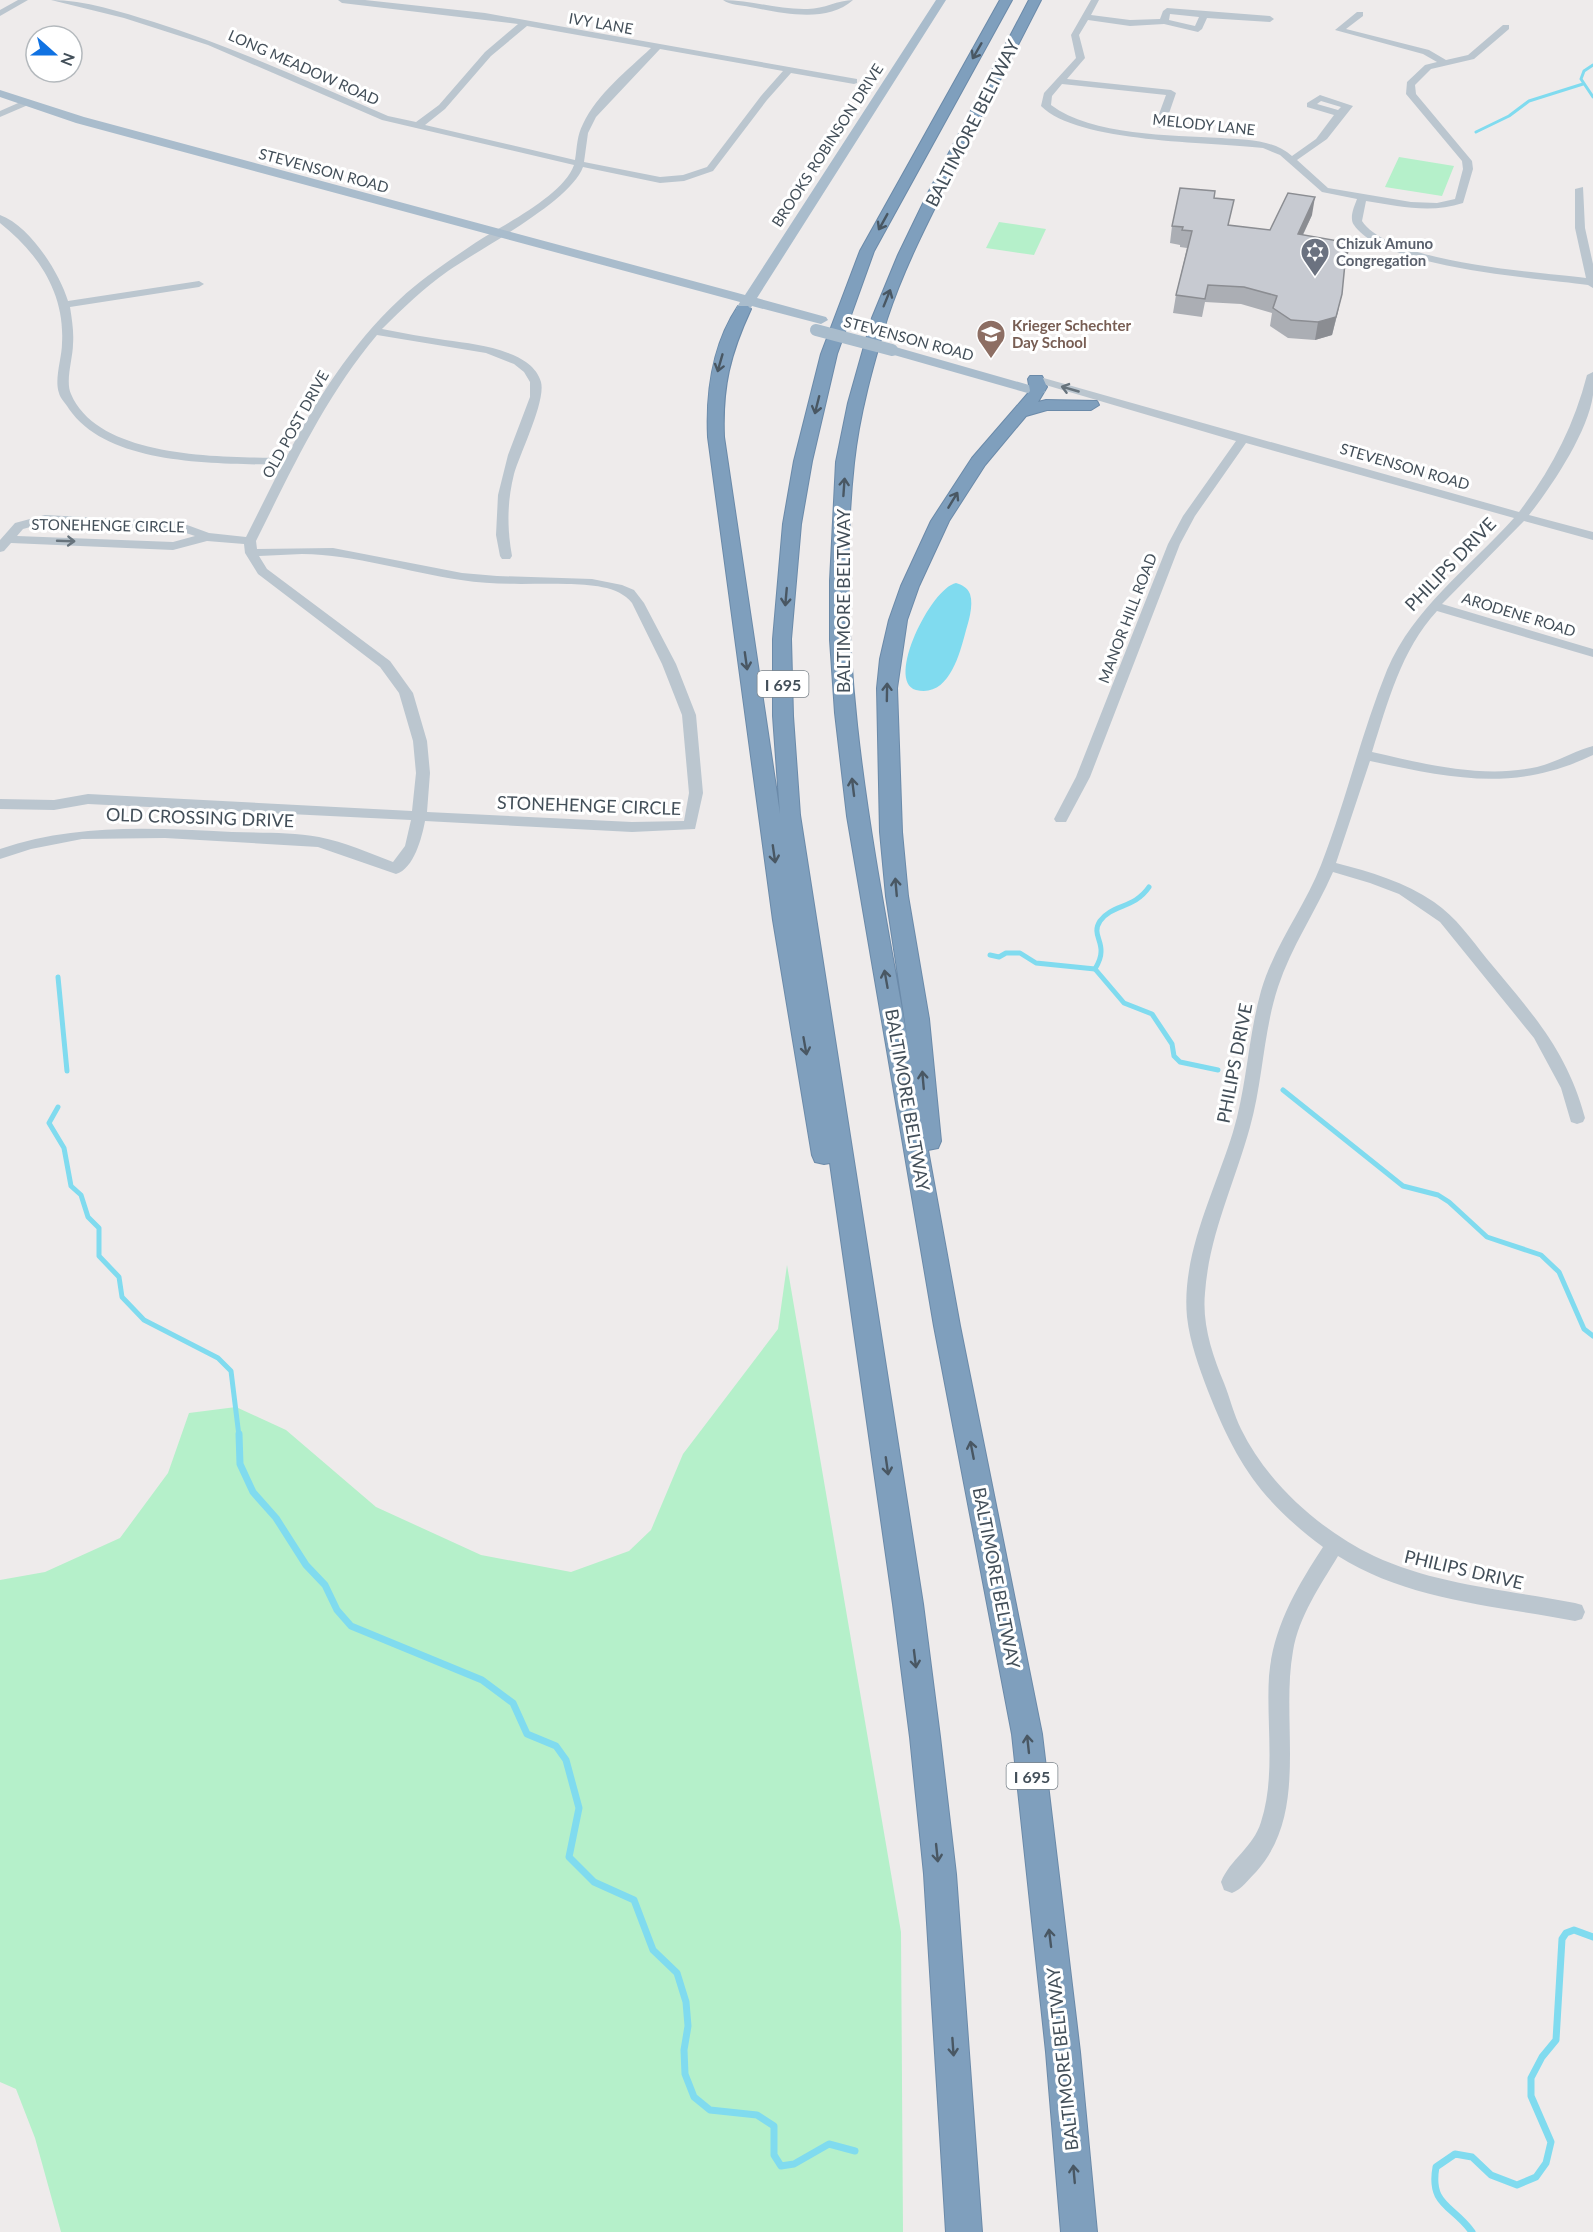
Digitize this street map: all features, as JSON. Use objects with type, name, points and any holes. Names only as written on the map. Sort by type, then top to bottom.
[{"type":"highway","name":"BALTIMORE BELTWAY","points":[[964,2232],[940,1874],[909,1615],[790,814],[783,716],[782,639],[790,547],[803,461],[829,354],[867,251],[1006,0]]},
{"type":"highway","name":"BALTIMORE BELTWAY","points":[[1035,0],[930,203],[905,255],[880,318],[856,403],[845,462],[842,503],[840,640],[845,713],[857,816],[947,1326],[1027,1734],[1063,2052],[1079,2232]]},
{"type":"highway","points":[[745,305],[720,363],[713,405],[716,437],[784,920],[862,1373],[878,1408]]},
{"type":"highway","points":[[947,1326],[918,1019],[896,885],[889,789],[887,688],[898,620],[910,586],[940,521],[978,462],[1019,413],[1037,385]]},
{"type":"highway","points":[[1019,413],[1046,405],[1091,405]]},
{"type":"main road","name":"BROOKS ROBINSON DRIVE","points":[[745,305],[941,0]]},
{"type":"main road","name":"STEVENSON ROAD","points":[[0,93],[80,120],[642,273],[643,276],[686,292],[745,305],[1037,385]]},
{"type":"street","points":[[0,14],[24,0]]},
{"type":"street","name":"LONG MEADOW ROAD","points":[[55,0],[126,16],[212,43],[265,64],[369,113],[648,179],[684,178],[704,172],[716,164],[764,98],[789,70]]},
{"type":"street","name":"IVY LANE","points":[[342,0],[459,13],[854,81]]},
{"type":"street","points":[[727,0],[813,12],[834,9],[849,0]]},
{"type":"street","name":"MELODY LANE","points":[[1095,0],[1075,35],[1081,58],[1047,95],[1045,101],[1048,110],[1066,120],[1119,130],[1265,146],[1283,153],[1325,190],[1362,197],[1425,206],[1447,205],[1460,201],[1468,169],[1467,161],[1411,94],[1410,88],[1414,79],[1428,67],[1443,62]]},
{"type":"street","points":[[1164,21],[1167,10],[1270,19]]},
{"type":"street","points":[[1360,14],[1340,30],[1426,52],[1443,62],[1471,57],[1506,27]]},
{"type":"street","points":[[1085,17],[1130,23],[1164,21],[1198,29],[1204,15]]},
{"type":"street","points":[[417,126],[442,107],[488,54],[524,24]]},
{"type":"street","name":"OLD POST DRIVE","points":[[250,547],[290,462],[327,392],[356,351],[374,331],[426,283],[573,180],[580,164],[584,134],[591,117],[657,47]]},
{"type":"street","points":[[1143,90],[1147,79]]},
{"type":"street","points":[[1060,81],[1171,93]]},
{"type":"street","points":[[1160,125],[1175,82]]},
{"type":"street","points":[[0,114],[25,103]]},
{"type":"street","points":[[1290,160],[1301,155],[1329,132],[1338,113]]},
{"type":"street","points":[[1362,197],[1357,217],[1360,227],[1389,246],[1468,266],[1593,283],[1579,236],[1580,189]]},
{"type":"street","points":[[0,218],[41,255],[54,279],[64,305],[68,341],[63,381],[64,393],[75,411],[93,428],[120,442],[159,452],[184,456],[290,462]]},
{"type":"street","points":[[64,305],[199,284]]},
{"type":"street","points":[[374,331],[490,351],[514,360],[531,373],[537,388],[536,397],[509,469],[501,503],[501,530],[506,556]]},
{"type":"street","name":"PHILIPS DRIVE","points":[[1575,1612],[1433,1585],[1404,1577],[1366,1562],[1335,1544],[1299,1518],[1259,1474],[1236,1439],[1205,1356],[1197,1323],[1195,1296],[1206,1239],[1251,1094],[1260,1026],[1267,998],[1276,971],[1328,866],[1395,664],[1414,630],[1521,516],[1568,443],[1591,395],[1593,375]]},
{"type":"street","name":"STEVENSON ROAD","points":[[1037,385],[1091,405],[1207,429]]},
{"type":"street","name":"STEVENSON ROAD","points":[[1037,385],[1244,439],[1593,536]]},
{"type":"street","name":"MANOR HILL ROAD","points":[[1061,819],[1083,777],[1174,544],[1189,516],[1244,439]]},
{"type":"street","name":"STONEHENGE CIRCLE","points":[[0,804],[54,805],[88,799],[632,827],[690,826],[696,793],[689,715],[672,671],[638,603],[633,595],[624,589],[591,582],[453,576],[331,552],[250,547],[207,537],[179,526],[45,519],[19,526],[4,543]]},
{"type":"street","name":"STONEHENGE CIRCLE","points":[[4,543],[173,546],[207,537]]},
{"type":"street","points":[[250,547],[262,571],[377,658],[398,678],[412,708],[420,741],[423,773],[419,817]]},
{"type":"street","name":"ARODENE ROAD","points":[[1435,606],[1593,653]]},
{"type":"street","points":[[1364,755],[1437,771],[1494,776],[1543,771],[1569,763],[1593,750]]},
{"type":"street","name":"OLD CROSSING DRIVE","points":[[0,854],[36,842],[88,832],[146,832],[318,842],[396,869],[412,847],[419,817]]},
{"type":"street","points":[[1328,866],[1397,885],[1430,904],[1445,918],[1539,1034],[1569,1088],[1577,1118]]},
{"type":"street","points":[[1232,1882],[1261,1848],[1274,1817],[1280,1780],[1278,1695],[1283,1652],[1291,1617],[1335,1544]]},
{"type":"green space","points":[[1399,157],[1454,166],[1442,196],[1385,187]]},
{"type":"green space","points":[[999,222],[1046,229],[1034,255],[986,248]]},
{"type":"green space","points":[[787,1265],[901,1932],[903,2232],[61,2232],[35,2138],[16,2089],[0,2082],[0,1580],[45,1572],[120,1538],[168,1473],[189,1413],[236,1407],[286,1430],[376,1507],[481,1555],[571,1572],[629,1551],[651,1530],[683,1454],[778,1329]]},
{"type":"water","points":[[956,583],[970,594],[971,604],[969,620],[959,653],[944,682],[927,691],[916,690],[908,683],[906,670],[908,654],[915,635],[935,601],[946,589]]},
{"type":"building","name":"Chizuk Amuno Congregation","points":[[1180,188],[1215,191],[1214,198],[1234,200],[1228,225],[1270,230],[1288,193],[1315,197],[1298,234],[1350,243],[1346,253],[1342,294],[1336,317],[1318,322],[1291,320],[1273,308],[1277,296],[1244,287],[1208,285],[1205,299],[1176,295],[1192,231],[1172,226]]},
{"type":"waterway","points":[[1593,65],[1584,71],[1581,79],[1593,97]]},
{"type":"waterway","points":[[1476,132],[1509,116],[1529,101],[1583,84]]},
{"type":"waterway","points":[[1095,969],[1101,954],[1097,933],[1100,921],[1111,912],[1137,899],[1149,887]]},
{"type":"waterway","points":[[990,955],[999,957],[1006,953],[1020,953],[1036,963],[1095,969]]},
{"type":"waterway","points":[[1095,969],[1124,1003],[1152,1014],[1172,1044],[1174,1056],[1180,1062],[1218,1070]]},
{"type":"waterway","points":[[58,977],[67,1071]]},
{"type":"waterway","points":[[1283,1090],[1403,1186],[1438,1195],[1449,1202],[1487,1237],[1541,1255],[1559,1272],[1584,1329],[1593,1336]]},
{"type":"waterway","points":[[58,1107],[49,1123],[64,1148],[71,1186],[81,1195],[88,1217],[99,1228],[99,1256],[119,1277],[122,1297],[144,1320],[218,1358],[231,1371],[239,1436]]},
{"type":"waterway","points":[[239,1434],[240,1464],[253,1492],[276,1518],[306,1565],[325,1585],[337,1610],[351,1626],[482,1680],[513,1703],[527,1734],[556,1746],[566,1760],[579,1808],[569,1857],[594,1882],[634,1900],[653,1950],[677,1973],[686,2002],[688,2026],[684,2050],[685,2074],[694,2097],[710,2110],[757,2115],[774,2126],[774,2155],[781,2166],[794,2164],[829,2144],[855,2151]]},
{"type":"waterway","points":[[1472,2232],[1439,2198],[1435,2180],[1436,2167],[1455,2154],[1472,2157],[1491,2175],[1517,2185],[1536,2177],[1546,2163],[1551,2142],[1531,2096],[1531,2078],[1542,2057],[1556,2040],[1562,1939],[1566,1933],[1574,1930],[1593,1937]]},
{"type":"place","name":"Chizuk Amuno Congregation","points":[[1315,278]]},
{"type":"place","name":"Krieger Schechter Day School","points":[[991,360]]}]
